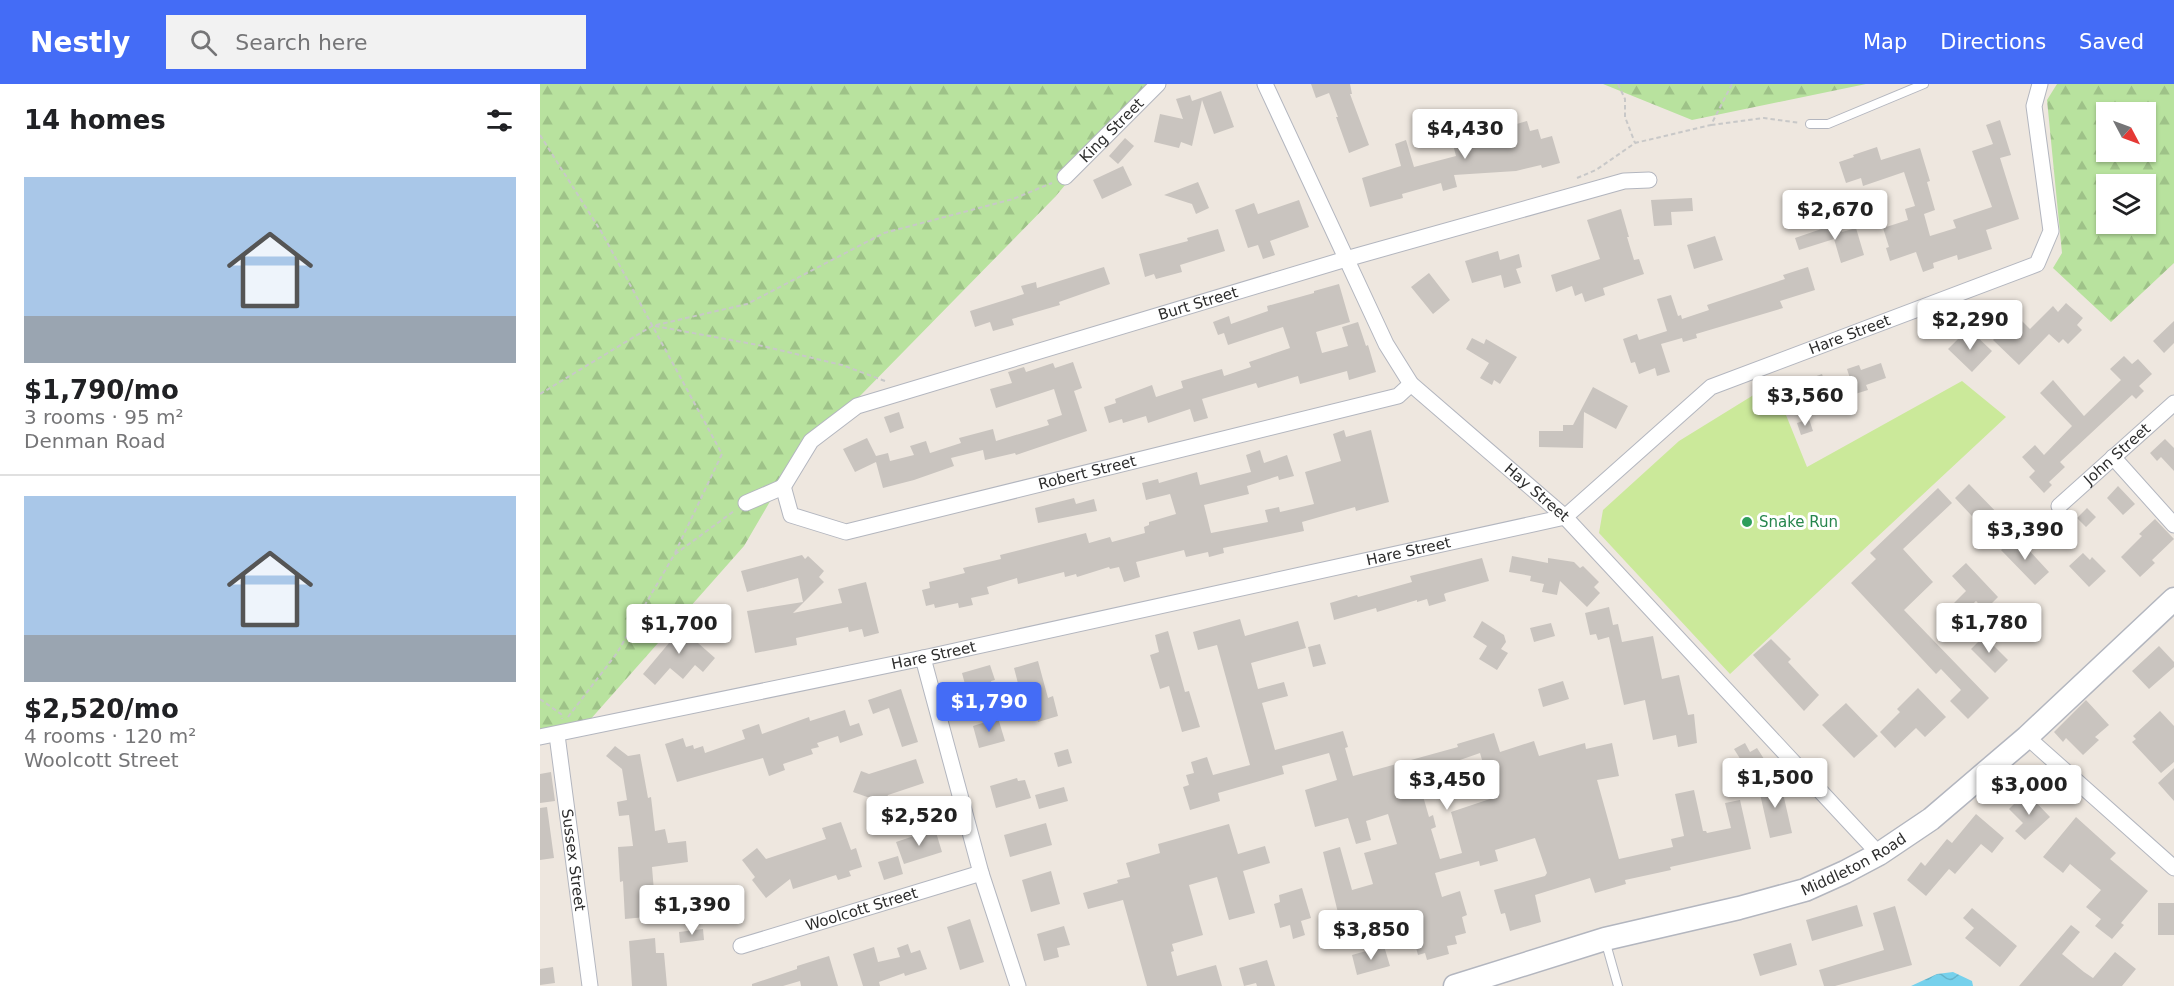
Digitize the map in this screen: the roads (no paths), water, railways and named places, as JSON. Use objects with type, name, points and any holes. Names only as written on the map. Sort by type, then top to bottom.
[{"type":"main road","name":"Middleton Road","points":[[1455,986],[1605,939],[1805,890],[1879,854],[1931,819],[2027,737],[2174,599]]},
{"type":"street","name":"King Street","points":[[1065,177],[1158,84]]},
{"type":"street","name":"Hay Street","points":[[1265,84],[1386,344],[1411,384],[1564,517],[1879,854]]},
{"type":"street","name":"Hare Street","points":[[540,737],[923,658],[1564,517],[1711,387],[2037,264],[2050,231],[2034,106],[2040,84]]},
{"type":"street","name":"Burt Street","points":[[783,486],[811,441],[857,406],[1346,259],[1624,181],[1649,180]]},
{"type":"street","name":"Robert Street","points":[[783,486],[791,515],[846,532],[1398,396],[1411,384]]},
{"type":"street","name":"John Street","points":[[2059,506],[2174,402]]},
{"type":"street","points":[[2113,457],[2174,525]]},
{"type":"street","points":[[746,503],[783,486]]},
{"type":"street","points":[[923,658],[981,873],[1018,986]]},
{"type":"street","name":"Sussex Street","points":[[557,735],[591,986]]},
{"type":"street","points":[[2027,737],[2174,868]]},
{"type":"street","name":"Woolcott Street","points":[[741,945],[981,873]]},
{"type":"lane","points":[[1810,124],[1828,124],[1924,84]]},
{"type":"lane","points":[[1605,939],[1618,986]]},
{"type":"water","points":[[1953,972],[1972,981],[1973,986],[1911,986],[1937,974]]},
{"type":"place","name":"Snake Run","points":[[1747,522]]}]
